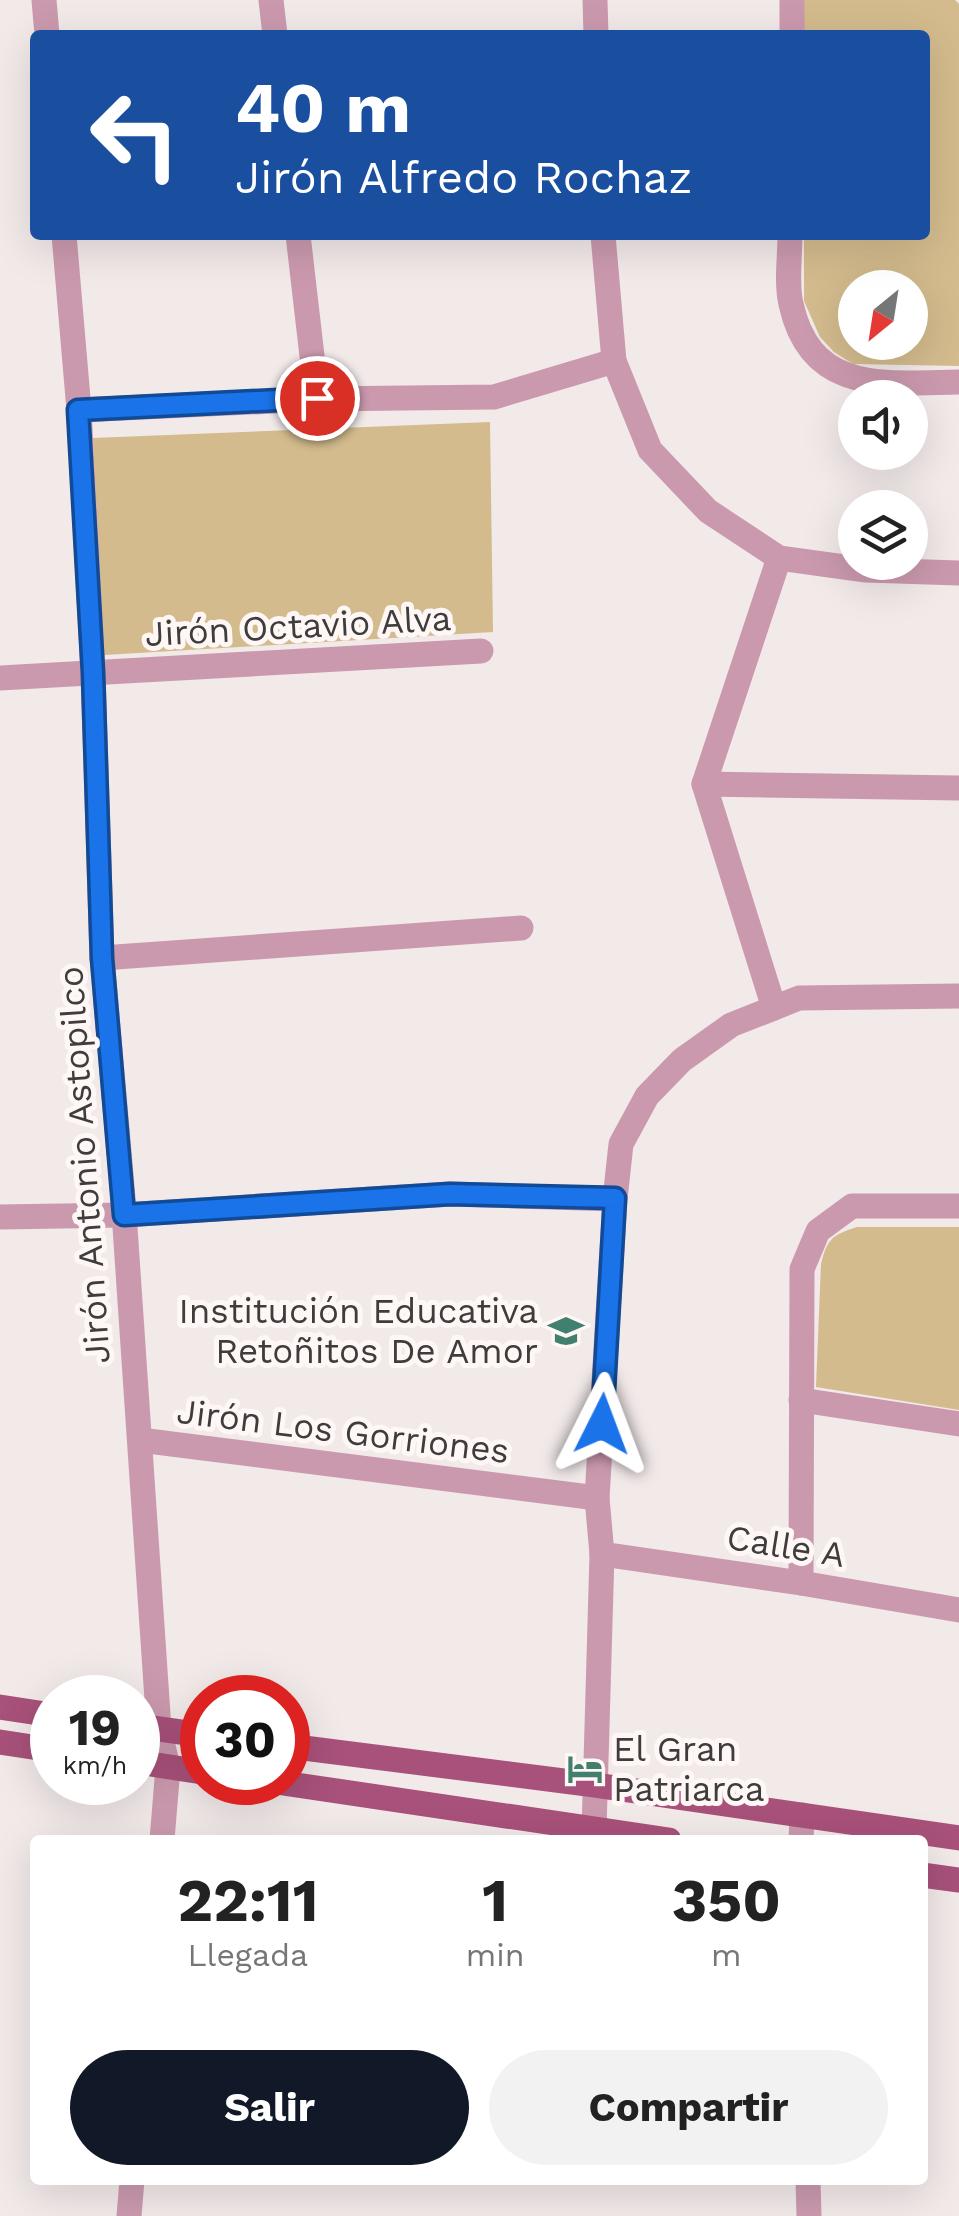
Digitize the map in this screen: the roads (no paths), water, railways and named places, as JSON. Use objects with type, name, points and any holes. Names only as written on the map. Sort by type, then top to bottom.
[{"type":"main road","points":[[0,1708],[30,1712]]},
{"type":"main road","points":[[0,1742],[30,1747]]},
{"type":"main road","points":[[310,1749],[595,1786],[802,1828],[912,1835]]},
{"type":"main road","points":[[160,1765],[180,1768]]},
{"type":"main road","points":[[310,1787],[632,1835]]},
{"type":"main road","points":[[928,1836],[959,1838]]},
{"type":"main road","points":[[928,1876],[959,1880]]},
{"type":"street","points":[[44,0],[47,30]]},
{"type":"street","points":[[271,0],[274,30]]},
{"type":"street","points":[[595,0],[596,30]]},
{"type":"street","points":[[792,0],[792,30]]},
{"type":"street","name":"Jirón Antonio Astopilco","points":[[64,240],[93,673],[102,958],[140,1440],[147,1675]]},
{"type":"street","points":[[299,240],[317,398]]},
{"type":"street","points":[[604,240],[614,361],[650,450],[708,511],[779,558],[866,570],[959,573]]},
{"type":"street","points":[[790,240],[790,301],[801,338],[820,362],[878,384],[959,382]]},
{"type":"street","points":[[78,410],[317,398],[494,397],[614,361]]},
{"type":"street","points":[[774,1008],[704,784],[779,558]]},
{"type":"street","name":"Jirón Octavio Alva","points":[[0,678],[481,651]]},
{"type":"street","points":[[704,784],[959,788]]},
{"type":"street","points":[[102,958],[520,928]]},
{"type":"street","points":[[594,1830],[602,1554],[597,1498],[615,1198],[622,1144],[647,1096],[682,1060],[731,1025],[799,998],[959,996]]},
{"type":"street","points":[[0,1216],[124,1215],[450,1194],[615,1198]]},
{"type":"street","points":[[801,1583],[802,1269],[818,1231],[852,1206],[959,1206]]},
{"type":"street","points":[[801,1400],[959,1424]]},
{"type":"street","name":"Jirón Los Gorriones","points":[[140,1440],[597,1498]]},
{"type":"street","name":"Calle A","points":[[602,1554],[959,1610]]},
{"type":"street","name":"Jirón Antonio Astopilco","points":[[160,1751],[168,1766],[162,1835]]},
{"type":"street","points":[[129,2216],[132,2185]]},
{"type":"street","points":[[808,2185],[809,2216]]},
{"type":"place","name":"Institución Educativa Retoñitos De Amor","points":[[566,1331]]},
{"type":"place","name":"El Gran Patriarca","points":[[585,1769]]}]
